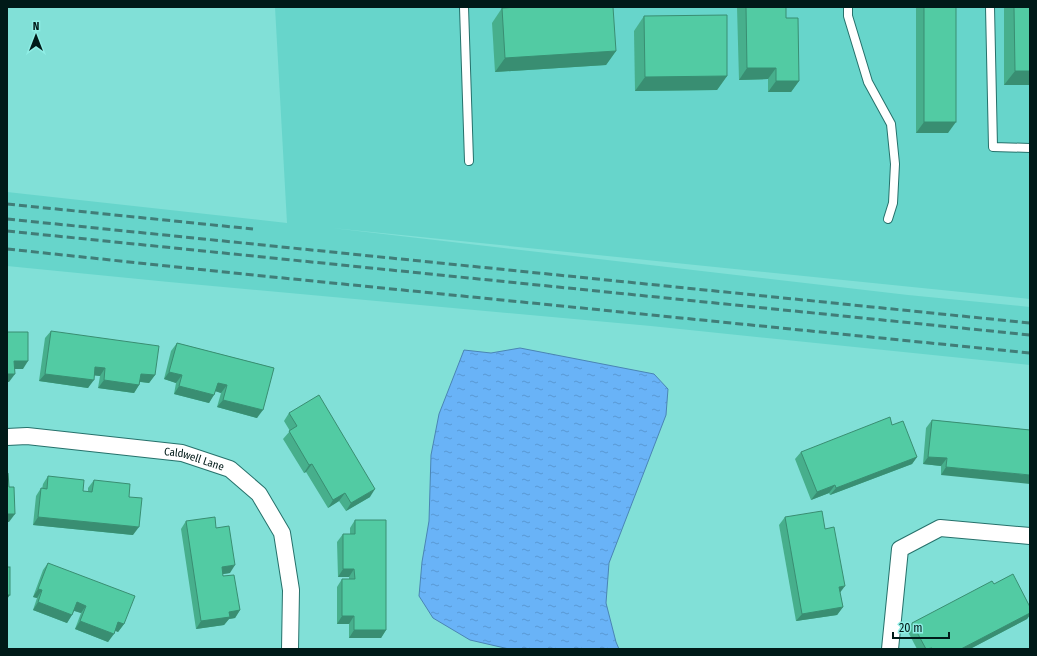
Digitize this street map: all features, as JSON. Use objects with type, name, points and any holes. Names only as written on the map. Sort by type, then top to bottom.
[{"type":"street","name":"Caldwell Lane","points":[[7,437],[27,436],[182,453],[230,469],[259,494],[282,533],[291,590],[290,649]]},
{"type":"street","points":[[890,649],[900,549],[940,528],[1030,536]]},
{"type":"lane","points":[[464,7],[469,161]]},
{"type":"lane","points":[[848,7],[848,16],[868,82],[891,124],[895,164],[893,203],[888,220]]},
{"type":"lane","points":[[990,7],[993,148],[1030,148]]},
{"type":"shaded area","points":[[275,7],[1030,7],[1030,299],[332,228],[908,295],[1030,307],[1030,365],[651,326],[7,266],[7,192],[287,223]]},
{"type":"water","points":[[520,348],[654,374],[668,389],[666,415],[609,563],[606,603],[619,649],[509,649],[470,640],[433,618],[419,596],[422,562],[429,521],[431,455],[439,414],[464,350],[491,353]]},
{"type":"building","points":[[613,7],[616,51],[505,58],[502,8]]},
{"type":"building","points":[[746,7],[786,7],[786,18],[798,18],[799,81],[776,81],[776,68],[747,68]]},
{"type":"building","points":[[924,7],[956,7],[956,122],[924,122]]},
{"type":"building","points":[[1014,7],[1030,7],[1030,71],[1015,71]]},
{"type":"building","points":[[727,15],[727,76],[645,77],[644,16]]},
{"type":"building","points":[[51,331],[159,346],[155,375],[141,374],[139,385],[104,380],[105,368],[95,367],[94,380],[45,374]]},
{"type":"building","points":[[7,332],[28,332],[28,361],[14,361],[15,374],[7,374]]},
{"type":"building","points":[[177,343],[274,368],[263,410],[223,400],[227,385],[218,383],[214,395],[179,386],[182,375],[169,372]]},
{"type":"building","points":[[319,395],[375,489],[351,503],[345,493],[333,500],[312,464],[309,465],[289,431],[297,426],[289,413]]},
{"type":"building","points":[[890,417],[892,425],[903,421],[917,457],[836,488],[835,485],[817,492],[801,452]]},
{"type":"building","points":[[932,420],[1030,430],[1030,475],[946,467],[947,458],[928,457]]},
{"type":"building","points":[[7,473],[9,487],[14,487],[15,514],[7,514]]},
{"type":"building","points":[[48,476],[84,480],[83,491],[92,492],[94,480],[130,484],[129,497],[142,498],[139,527],[38,517],[41,488],[47,489]]},
{"type":"building","points":[[822,511],[825,529],[834,527],[845,586],[839,587],[843,607],[802,614],[785,517]]},
{"type":"building","points":[[215,517],[216,528],[229,526],[235,565],[222,567],[223,576],[234,575],[240,610],[229,612],[230,617],[201,621],[186,521]]},
{"type":"building","points":[[355,520],[386,520],[386,630],[354,630],[354,616],[342,616],[342,579],[355,579],[354,569],[343,569],[343,534],[355,534]]},
{"type":"building","points":[[48,563],[135,596],[124,624],[118,622],[114,634],[80,621],[86,606],[77,602],[72,615],[38,602],[42,590],[38,589]]},
{"type":"building","points":[[7,567],[10,567],[10,595],[7,595]]},
{"type":"building","points":[[1013,574],[1030,607],[1030,613],[961,649],[926,649],[912,623],[992,581],[994,584]]},
{"type":"railway","points":[[7,204],[253,229]]},
{"type":"railway","points":[[7,219],[1030,323]]},
{"type":"railway","points":[[7,231],[1030,335]]},
{"type":"railway","points":[[7,249],[1030,353]]}]
